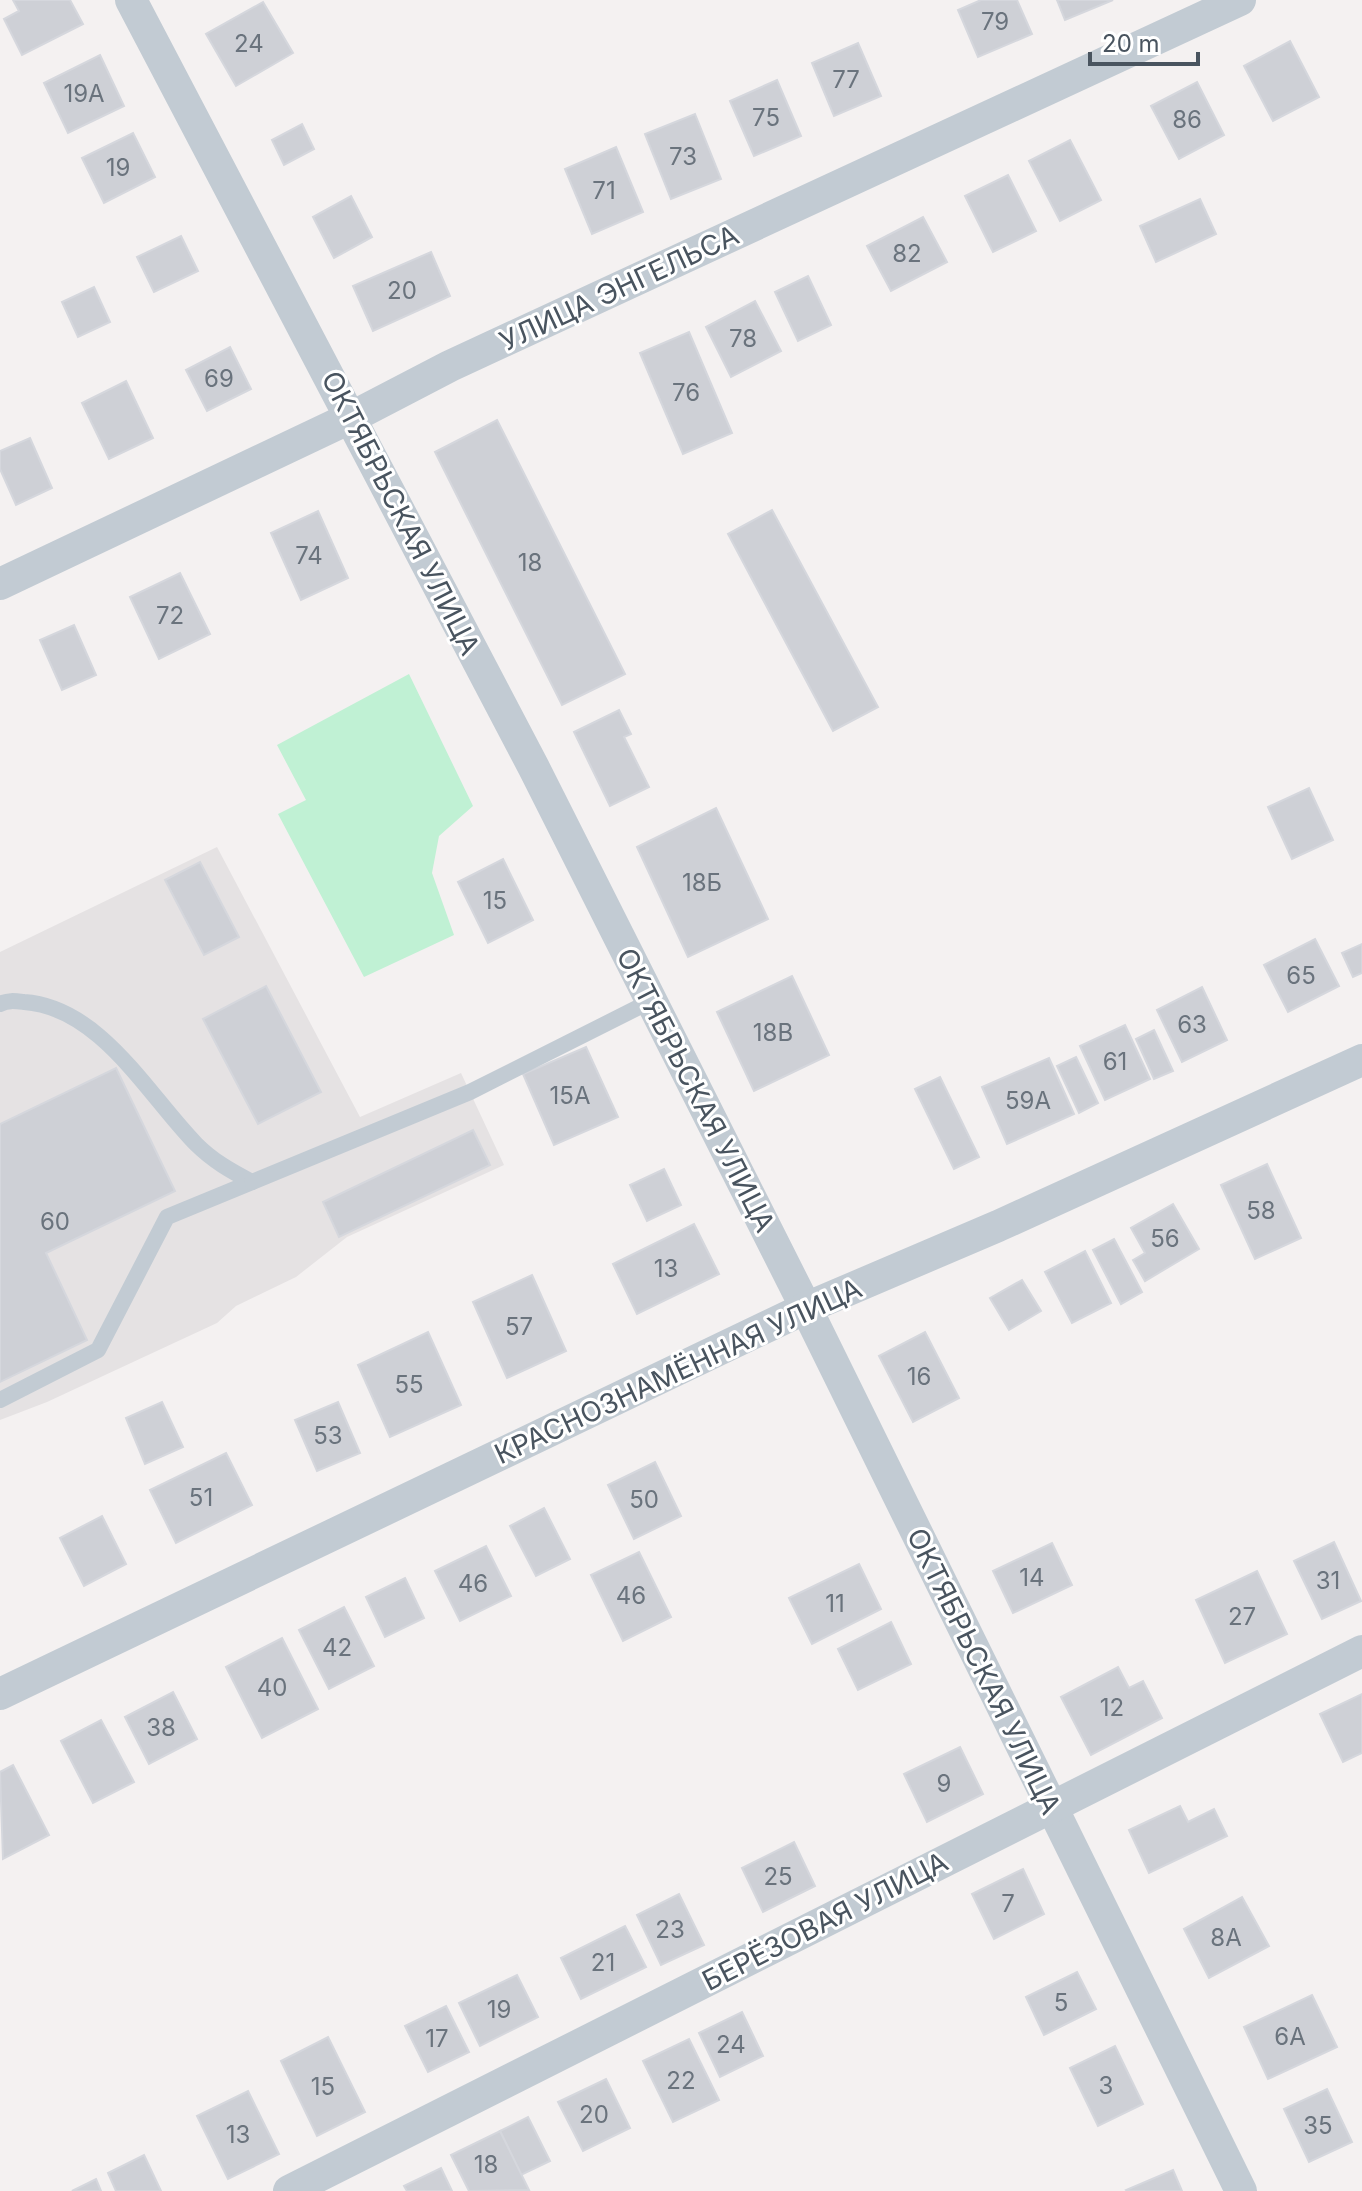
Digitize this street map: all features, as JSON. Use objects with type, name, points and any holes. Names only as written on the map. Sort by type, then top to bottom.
[{"type":"street","name":"ОКТЯБРЬСКАЯ УЛИЦА","points":[[131,0],[352,417],[651,1001],[806,1308],[1241,2191]]},
{"type":"street","name":"УЛИЦА ЭНГЕЛЬСА","points":[[0,584],[352,417],[450,366],[1240,0]]},
{"type":"street","name":"КРАСНОЗНАМЁННАЯ УЛИЦА","points":[[0,1694],[806,1308],[1012,1220],[1362,1060]]},
{"type":"street","name":"БЕРЁЗОВАЯ УЛИЦА","points":[[289,2191],[1362,1651]]},
{"type":"lane","points":[[0,1004],[7,1001],[37,1003],[62,1012],[110,1045],[195,1143],[222,1167],[252,1182]]},
{"type":"lane","points":[[0,1400],[98,1350],[167,1217],[470,1092],[651,1001]]},
{"type":"shaded area","points":[[217,847],[360,1117],[461,1073],[504,1165],[347,1237],[296,1277],[236,1306],[217,1323],[47,1402],[0,1420],[0,952]]},
{"type":"green space","points":[[409,674],[473,806],[439,836],[432,873],[454,935],[364,977],[278,814],[306,800],[277,745]]},
{"type":"building","points":[[13,0],[70,0],[83,24],[22,55],[4,19],[19,11]]},
{"type":"building","points":[[981,0],[1017,0],[1032,34],[978,57],[958,10]]},
{"type":"building","points":[[1057,0],[1113,0],[1065,20]]},
{"type":"building","points":[[263,2],[293,53],[236,86],[206,34]]},
{"type":"building","points":[[1290,41],[1319,97],[1273,121],[1244,66]]},
{"type":"building","points":[[858,43],[881,96],[834,116],[812,63]]},
{"type":"building","points":[[100,55],[124,106],[68,133],[44,83]]},
{"type":"building","points":[[777,80],[801,136],[754,156],[730,101]]},
{"type":"building","points":[[1197,82],[1224,135],[1179,159],[1151,106]]},
{"type":"building","points":[[695,114],[721,179],[671,199],[645,134]]},
{"type":"building","points":[[302,124],[314,149],[284,165],[272,140]]},
{"type":"building","points":[[133,133],[155,177],[104,203],[82,158]]},
{"type":"building","points":[[1070,140],[1101,200],[1060,221],[1029,161]]},
{"type":"building","points":[[616,147],[643,212],[592,234],[565,169]]},
{"type":"building","points":[[1008,175],[1036,231],[993,252],[965,196]]},
{"type":"building","points":[[351,196],[372,237],[334,258],[313,217]]},
{"type":"building","points":[[1200,199],[1216,234],[1156,262],[1140,226]]},
{"type":"building","points":[[923,217],[947,262],[891,291],[867,246]]},
{"type":"building","points":[[181,236],[198,271],[154,292],[137,257]]},
{"type":"building","points":[[431,252],[450,296],[373,331],[353,286]]},
{"type":"building","points":[[808,276],[831,325],[798,341],[775,292]]},
{"type":"building","points":[[94,287],[110,322],[78,337],[62,302]]},
{"type":"building","points":[[755,301],[781,351],[731,377],[706,327]]},
{"type":"building","points":[[689,332],[732,433],[683,454],[640,353]]},
{"type":"building","points":[[230,347],[251,389],[207,411],[186,370]]},
{"type":"building","points":[[126,381],[153,438],[109,459],[82,403]]},
{"type":"building","points":[[497,420],[625,674],[562,705],[435,452]]},
{"type":"building","points":[[30,438],[52,488],[16,505],[0,469],[0,451]]},
{"type":"building","points":[[772,510],[878,707],[833,731],[728,534]]},
{"type":"building","points":[[318,511],[348,578],[301,600],[271,533]]},
{"type":"building","points":[[180,573],[210,634],[159,659],[130,597]]},
{"type":"building","points":[[74,625],[96,675],[62,690],[40,640]]},
{"type":"building","points":[[619,710],[631,734],[624,737],[649,787],[610,806],[574,732]]},
{"type":"building","points":[[1309,788],[1333,840],[1292,859],[1268,807]]},
{"type":"building","points":[[716,808],[768,919],[688,957],[637,847]]},
{"type":"building","points":[[503,859],[533,920],[488,943],[458,882]]},
{"type":"building","points":[[200,862],[239,937],[204,955],[165,880]]},
{"type":"building","points":[[1315,939],[1339,986],[1288,1012],[1264,965]]},
{"type":"building","points":[[1362,944],[1362,973],[1353,977],[1342,953]]},
{"type":"building","points":[[792,976],[829,1055],[754,1091],[717,1012]]},
{"type":"building","points":[[266,986],[321,1092],[258,1124],[203,1019]]},
{"type":"building","points":[[1202,987],[1227,1040],[1182,1062],[1157,1010]]},
{"type":"building","points":[[1125,1025],[1150,1079],[1105,1100],[1080,1046]]},
{"type":"building","points":[[1154,1030],[1173,1071],[1154,1079],[1136,1039]]},
{"type":"building","points":[[586,1047],[618,1117],[554,1145],[523,1074]]},
{"type":"building","points":[[1076,1057],[1098,1103],[1079,1113],[1057,1066]]},
{"type":"building","points":[[1049,1058],[1074,1114],[1007,1144],[982,1087]]},
{"type":"building","points":[[116,1068],[175,1191],[46,1253],[87,1340],[0,1382],[0,1124]]},
{"type":"building","points":[[940,1077],[979,1157],[954,1169],[915,1089]]},
{"type":"building","points":[[473,1130],[490,1165],[339,1237],[323,1202]]},
{"type":"building","points":[[1267,1164],[1301,1238],[1255,1259],[1221,1185]]},
{"type":"building","points":[[664,1169],[681,1205],[647,1221],[630,1185]]},
{"type":"building","points":[[1173,1204],[1199,1249],[1145,1281],[1133,1260],[1145,1253],[1131,1228]]},
{"type":"building","points":[[694,1224],[719,1274],[637,1314],[613,1264]]},
{"type":"building","points":[[1114,1239],[1142,1292],[1121,1304],[1093,1250]]},
{"type":"building","points":[[1085,1251],[1111,1303],[1072,1323],[1045,1272]]},
{"type":"building","points":[[532,1275],[566,1351],[507,1378],[473,1302]]},
{"type":"building","points":[[1022,1280],[1041,1311],[1009,1330],[990,1298]]},
{"type":"building","points":[[428,1332],[461,1405],[390,1437],[358,1365]]},
{"type":"building","points":[[925,1332],[959,1398],[913,1422],[879,1356]]},
{"type":"building","points":[[162,1402],[183,1447],[145,1464],[126,1418]]},
{"type":"building","points":[[338,1402],[360,1453],[317,1471],[295,1420]]},
{"type":"building","points":[[226,1453],[252,1505],[176,1543],[150,1490]]},
{"type":"building","points":[[655,1462],[681,1516],[634,1539],[608,1485]]},
{"type":"building","points":[[544,1508],[570,1559],[536,1576],[510,1526]]},
{"type":"building","points":[[102,1516],[126,1564],[84,1586],[60,1538]]},
{"type":"building","points":[[1334,1542],[1361,1601],[1322,1619],[1294,1561]]},
{"type":"building","points":[[1052,1543],[1072,1585],[1013,1613],[993,1571]]},
{"type":"building","points":[[486,1546],[511,1596],[460,1621],[435,1571]]},
{"type":"building","points":[[639,1552],[671,1617],[623,1641],[591,1575]]},
{"type":"building","points":[[859,1564],[881,1609],[812,1644],[789,1598]]},
{"type":"building","points":[[1257,1571],[1287,1634],[1225,1663],[1196,1600]]},
{"type":"building","points":[[405,1578],[424,1618],[385,1637],[366,1597]]},
{"type":"building","points":[[344,1607],[374,1666],[329,1689],[299,1630]]},
{"type":"building","points":[[891,1622],[911,1664],[858,1690],[838,1649]]},
{"type":"building","points":[[282,1638],[318,1709],[262,1738],[226,1667]]},
{"type":"building","points":[[1118,1667],[1129,1688],[1143,1681],[1162,1718],[1091,1755],[1061,1697]]},
{"type":"building","points":[[173,1692],[197,1739],[149,1764],[125,1717]]},
{"type":"building","points":[[1362,1694],[1362,1753],[1343,1762],[1320,1714]]},
{"type":"building","points":[[101,1720],[134,1782],[93,1803],[61,1741]]},
{"type":"building","points":[[960,1747],[983,1794],[927,1822],[904,1774]]},
{"type":"building","points":[[13,1765],[49,1835],[3,1859],[0,1772]]},
{"type":"building","points":[[1180,1806],[1188,1822],[1214,1809],[1227,1836],[1149,1873],[1129,1830]]},
{"type":"building","points":[[794,1842],[815,1886],[763,1912],[742,1868]]},
{"type":"building","points":[[1023,1869],[1044,1914],[994,1939],[972,1894]]},
{"type":"building","points":[[679,1894],[704,1945],[661,1965],[637,1915]]},
{"type":"building","points":[[1242,1897],[1269,1946],[1209,1978],[1184,1929]]},
{"type":"building","points":[[625,1926],[646,1967],[581,1999],[561,1958]]},
{"type":"building","points":[[1077,1972],[1096,2009],[1044,2035],[1026,1997]]},
{"type":"building","points":[[517,1975],[538,2017],[480,2046],[459,2003]]},
{"type":"building","points":[[1312,1995],[1337,2047],[1268,2079],[1244,2027]]},
{"type":"building","points":[[446,2006],[469,2052],[428,2072],[405,2026]]},
{"type":"building","points":[[742,2012],[763,2056],[720,2077],[699,2033]]},
{"type":"building","points":[[328,2037],[365,2112],[317,2136],[281,2061]]},
{"type":"building","points":[[689,2039],[719,2100],[673,2122],[643,2061]]},
{"type":"building","points":[[1115,2046],[1143,2104],[1098,2126],[1070,2068]]},
{"type":"building","points":[[606,2079],[630,2128],[583,2151],[558,2102]]},
{"type":"building","points":[[1327,2089],[1352,2142],[1309,2162],[1284,2109]]},
{"type":"building","points":[[248,2091],[279,2154],[228,2179],[197,2116]]},
{"type":"building","points":[[528,2117],[550,2161],[521,2175],[500,2131]]},
{"type":"building","points":[[500,2131],[529,2190],[469,2191],[451,2155]]},
{"type":"building","points":[[144,2155],[161,2191],[116,2191],[108,2173]]},
{"type":"building","points":[[441,2168],[452,2191],[407,2191],[404,2186]]},
{"type":"building","points":[[1173,2170],[1182,2191],[1126,2190]]},
{"type":"building","points":[[96,2179],[101,2191],[72,2191]]}]
